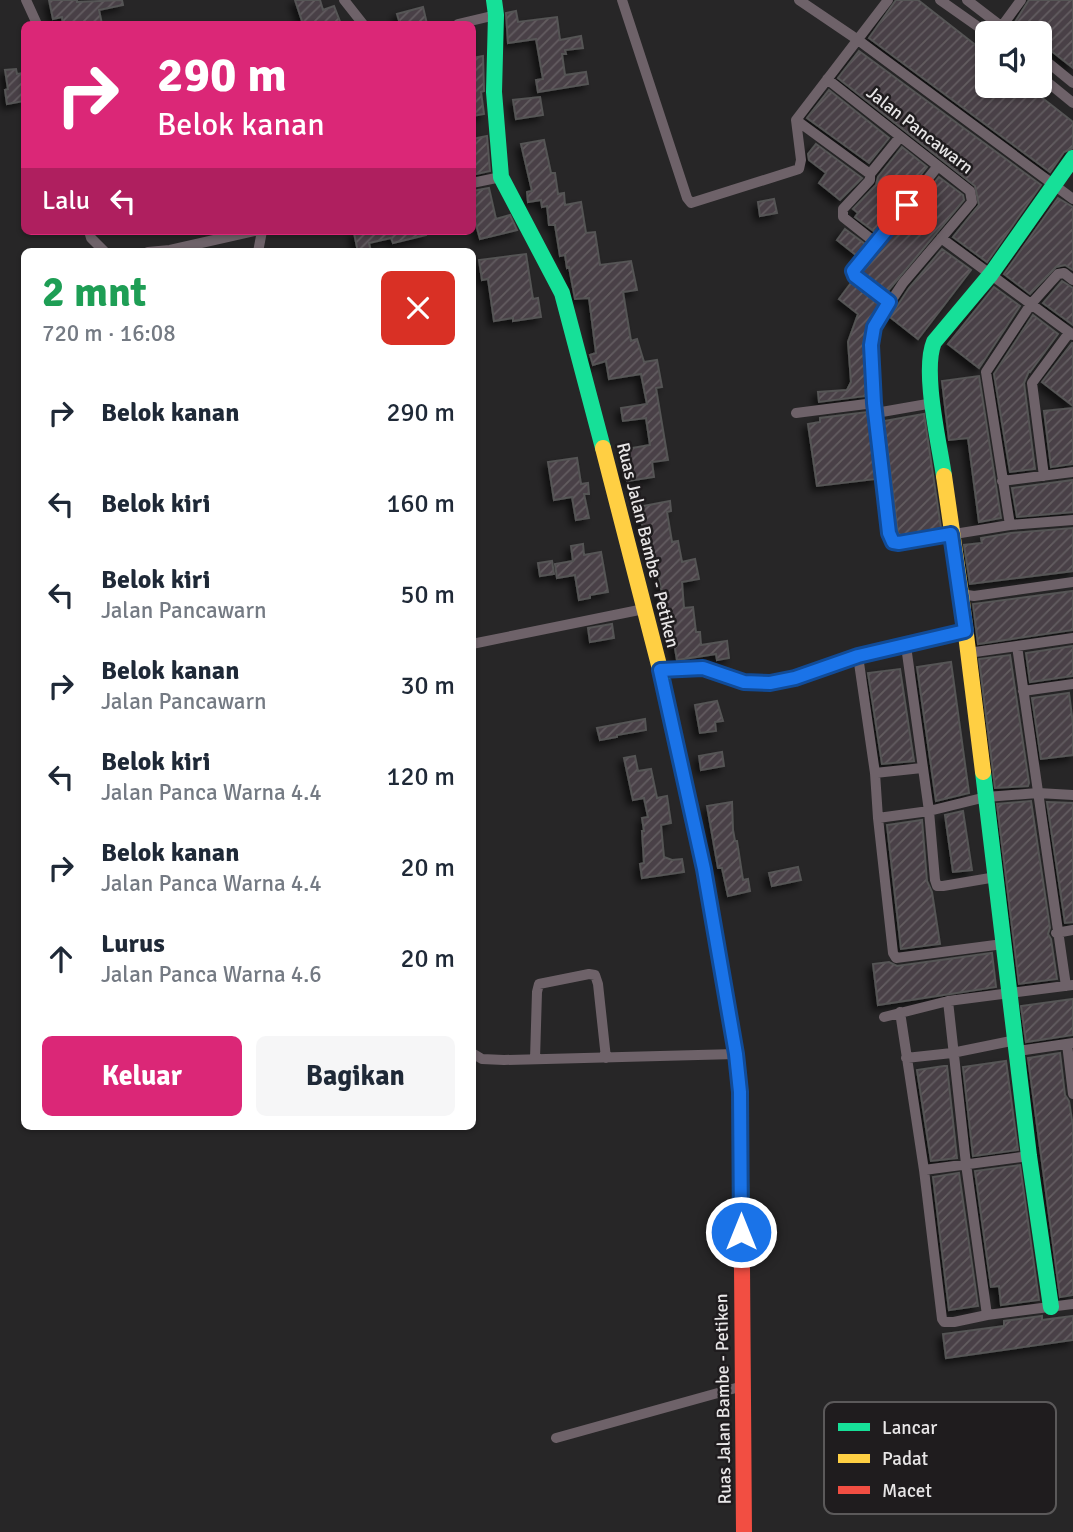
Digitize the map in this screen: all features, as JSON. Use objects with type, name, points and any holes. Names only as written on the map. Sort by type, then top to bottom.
[{"type":"main road","name":"Ruas Jalan Bambe - Petiken","points":[[494,8],[494,92],[500,177],[562,293],[660,670],[704,869],[736,1054],[740,1092],[744,1532]]},
{"type":"main road","points":[[1051,1307],[1029,1156],[961,594],[933,403],[930,348],[991,274],[1073,158]]},
{"type":"street","points":[[26,0],[36,21]]},
{"type":"street","points":[[344,0],[361,21]]},
{"type":"street","points":[[622,0],[687,198],[691,203],[799,169],[801,160],[796,120],[888,0]]},
{"type":"street","points":[[799,0],[858,40],[1073,199]]},
{"type":"street","points":[[940,0],[975,24]]},
{"type":"street","points":[[967,0],[994,21]]},
{"type":"street","points":[[1010,21],[1021,0]]},
{"type":"street","points":[[465,21],[494,8]]},
{"type":"street","points":[[1052,66],[1073,83]]},
{"type":"street","name":"Jalan Pancawarn","points":[[827,79],[973,196],[972,202],[889,302],[874,327],[872,336],[875,408],[891,538],[899,543],[951,534]]},
{"type":"street","points":[[1052,86],[1073,103]]},
{"type":"street","points":[[796,120],[870,174]]},
{"type":"street","points":[[876,243],[843,218],[843,209],[870,180],[870,174],[900,137]]},
{"type":"street","points":[[889,302],[855,276],[853,271],[938,166]]},
{"type":"street","points":[[476,182],[500,177]]},
{"type":"street","points":[[179,248],[236,235]]},
{"type":"street","points":[[942,239],[1071,334],[1032,383],[1044,476]]},
{"type":"street","points":[[1010,525],[986,372],[1031,304],[1058,275],[1064,273],[1073,280]]},
{"type":"street","points":[[796,413],[933,403]]},
{"type":"street","points":[[1002,481],[1073,472]]},
{"type":"street","points":[[951,534],[1010,525],[1073,520]]},
{"type":"street","points":[[961,594],[974,596],[1073,582]]},
{"type":"street","points":[[476,643],[644,609]]},
{"type":"street","points":[[660,670],[703,668],[744,682],[770,683],[795,678],[858,656],[965,631]]},
{"type":"street","points":[[968,653],[1073,638]]},
{"type":"street","points":[[906,646],[937,886],[996,877]]},
{"type":"street","points":[[884,1017],[948,1001],[1069,986],[1056,933],[1017,646]]},
{"type":"street","points":[[858,656],[875,774],[893,953],[896,958],[1003,944]]},
{"type":"street","points":[[1023,691],[1073,684]]},
{"type":"street","points":[[875,774],[922,768]]},
{"type":"street","points":[[878,818],[929,811],[986,797],[1038,793],[1073,796]]},
{"type":"street","points":[[1056,933],[1073,930]]},
{"type":"street","points":[[535,1059],[539,985],[589,974],[595,975],[597,979],[606,1058]]},
{"type":"street","points":[[948,1001],[952,1053],[987,1315]]},
{"type":"street","points":[[900,1012],[924,1170],[942,1319],[954,1322],[1073,1304]]},
{"type":"street","points":[[906,1058],[1017,1045],[1070,1043],[1073,1094]]},
{"type":"street","points":[[476,1055],[482,1059],[535,1059],[736,1054]]},
{"type":"street","points":[[924,1170],[1029,1156]]},
{"type":"street","points":[[556,1437],[743,1386]]},
{"type":"building","points":[[49,0],[122,0],[123,5],[99,10],[101,21],[63,21],[62,17],[53,19]]},
{"type":"building","points":[[295,0],[320,0],[323,10],[334,6],[340,21],[302,21]]},
{"type":"building","points":[[896,0],[918,0],[975,45],[975,98],[1042,98],[1073,122],[1073,148],[1064,152],[1050,172],[869,38]]},
{"type":"building","points":[[1029,0],[1073,0],[1073,68],[1052,51],[1052,21],[1016,21]]},
{"type":"building","points":[[423,7],[426,21],[399,21],[397,14]]},
{"type":"building","points":[[516,11],[518,22],[557,17],[560,40],[581,36],[583,48],[565,50],[566,54],[562,54],[565,75],[586,72],[588,84],[538,92],[536,80],[543,79],[536,39],[508,43],[506,13]]},
{"type":"building","points":[[859,51],[1041,185],[987,262],[953,237],[979,205],[975,186],[838,78]]},
{"type":"building","points":[[483,56],[484,91],[481,92],[484,114],[476,115],[476,57]]},
{"type":"building","points":[[16,69],[17,74],[21,73],[21,102],[7,104],[5,70]]},
{"type":"building","points":[[829,90],[889,138],[869,163],[807,118]]},
{"type":"building","points":[[540,97],[543,115],[516,119],[513,100]]},
{"type":"building","points":[[487,136],[490,171],[476,174],[476,138]]},
{"type":"building","points":[[544,140],[551,173],[555,173],[558,194],[564,193],[565,205],[581,202],[586,233],[595,232],[600,265],[631,261],[637,290],[623,292],[631,341],[637,339],[644,362],[657,360],[662,387],[656,388],[668,460],[652,462],[654,477],[627,481],[625,467],[629,466],[626,449],[650,445],[646,418],[623,421],[621,408],[647,404],[641,374],[609,379],[606,361],[593,365],[590,355],[596,353],[589,298],[575,299],[565,255],[560,256],[555,225],[549,225],[547,206],[542,207],[541,200],[528,202],[527,192],[532,191],[521,144]]},
{"type":"building","points":[[816,144],[862,178],[840,200],[819,183],[826,173],[809,160],[808,154]]},
{"type":"building","points":[[902,147],[927,167],[875,232],[855,217],[858,213],[853,209],[876,185],[878,177]]},
{"type":"building","points":[[939,177],[963,195],[964,200],[888,291],[862,272]]},
{"type":"building","points":[[489,188],[496,219],[510,215],[517,230],[480,239],[476,225],[476,190]]},
{"type":"building","points":[[1058,198],[1073,207],[1073,270],[1065,265],[1056,267],[1030,294],[1004,274]]},
{"type":"building","points":[[774,199],[777,213],[760,216],[758,202]]},
{"type":"building","points":[[845,229],[865,244],[856,255],[837,240]]},
{"type":"building","points":[[354,235],[426,235],[393,243],[391,238],[369,243],[370,248],[357,248]]},
{"type":"building","points":[[942,249],[971,270],[918,339],[890,317],[909,288]]},
{"type":"building","points":[[526,254],[533,299],[538,298],[541,317],[494,321],[488,279],[482,280],[479,260]]},
{"type":"building","points":[[1062,281],[1073,288],[1073,325],[1043,303]]},
{"type":"building","points":[[851,283],[879,305],[867,323],[863,344],[866,396],[819,402],[818,392],[847,390],[851,382],[848,342],[858,314],[839,299]]},
{"type":"building","points":[[994,287],[1020,306],[979,368],[948,344]]},
{"type":"building","points":[[1033,315],[1058,334],[1029,371],[1024,383],[1035,469],[1010,472],[994,374]]},
{"type":"building","points":[[1073,343],[1073,406],[1042,382]]},
{"type":"building","points":[[979,376],[1001,518],[979,522],[968,438],[949,440],[942,381]]},
{"type":"building","points":[[1073,408],[1073,464],[1051,467],[1044,411]]},
{"type":"building","points":[[867,412],[876,479],[817,486],[808,424],[820,422],[820,418]]},
{"type":"building","points":[[924,414],[941,528],[901,535],[898,533],[884,421]]},
{"type":"building","points":[[577,458],[581,484],[588,483],[589,494],[584,494],[589,518],[576,520],[572,497],[554,500],[548,462]]},
{"type":"building","points":[[1073,480],[1073,512],[1017,517],[1012,488]]},
{"type":"building","points":[[670,501],[671,511],[667,512],[672,542],[678,541],[682,562],[695,559],[699,579],[682,582],[684,608],[693,607],[696,632],[700,632],[701,645],[727,641],[729,658],[717,660],[716,654],[677,660],[668,607],[662,607],[652,544],[647,545],[638,507]]},
{"type":"building","points":[[1073,528],[1073,571],[970,584],[964,545],[982,543],[981,538],[1011,533]]},
{"type":"building","points":[[583,544],[584,555],[601,552],[608,592],[579,600],[575,575],[557,578],[555,564],[573,561],[571,546]]},
{"type":"building","points":[[552,561],[554,574],[540,576],[538,563]]},
{"type":"building","points":[[1073,591],[1073,630],[978,644],[973,604]]},
{"type":"building","points":[[612,624],[614,638],[590,642],[588,628]]},
{"type":"building","points":[[1073,646],[1073,676],[1030,682],[1026,653]]},
{"type":"building","points":[[1010,655],[1029,783],[1028,786],[995,788],[979,659]]},
{"type":"building","points":[[951,662],[969,793],[936,801],[917,667]]},
{"type":"building","points":[[900,669],[914,761],[882,764],[868,673]]},
{"type":"building","points":[[1069,693],[1073,755],[1041,759],[1032,698]]},
{"type":"building","points":[[717,701],[723,721],[715,722],[716,731],[700,733],[695,705]]},
{"type":"building","points":[[645,719],[646,730],[600,740],[597,728]]},
{"type":"building","points":[[722,752],[724,766],[701,770],[699,756]]},
{"type":"building","points":[[635,756],[638,771],[651,769],[657,798],[667,796],[671,823],[661,825],[664,857],[682,859],[684,872],[642,878],[642,818],[648,817],[644,798],[633,800],[624,758]]},
{"type":"building","points":[[1031,801],[1050,928],[1048,934],[1057,979],[1019,984],[997,804]]},
{"type":"building","points":[[732,802],[735,841],[743,880],[748,879],[750,891],[728,896],[722,868],[718,868],[707,806]]},
{"type":"building","points":[[1047,802],[1073,803],[1073,922],[1065,923]]},
{"type":"building","points":[[963,811],[972,870],[953,872],[945,815]]},
{"type":"building","points":[[922,820],[927,881],[932,892],[940,944],[901,949],[887,825]]},
{"type":"building","points":[[798,867],[801,880],[772,886],[769,873]]},
{"type":"building","points":[[992,953],[996,987],[878,1005],[873,964],[889,962],[897,966]]},
{"type":"building","points":[[1073,999],[1073,1035],[1026,1042],[1021,1006]]},
{"type":"building","points":[[1060,1053],[1065,1095],[1069,1101],[1073,1126],[1073,1295],[1060,1297],[1028,1058]]},
{"type":"building","points":[[1006,1061],[1018,1150],[973,1156],[963,1067]]},
{"type":"building","points":[[947,1066],[957,1158],[931,1161],[917,1070]]},
{"type":"building","points":[[1020,1165],[1039,1300],[1001,1305],[999,1286],[991,1287],[975,1171]]},
{"type":"building","points":[[959,1173],[978,1306],[949,1310],[933,1177]]},
{"type":"building","points":[[1042,1316],[1042,1320],[1073,1316],[1073,1340],[946,1358],[943,1334],[1004,1326],[1004,1321]]},
{"type":"traffic: fast","points":[[494,0],[494,92],[501,177],[562,293],[603,448]]},
{"type":"traffic: fast","points":[[944,476],[931,388],[930,370],[934,342],[991,274],[1073,158]]},
{"type":"traffic: fast","points":[[660,669],[704,869],[736,1054],[740,1092],[742,1267]]},
{"type":"traffic: fast","points":[[983,772],[1029,1156],[1051,1307]]},
{"type":"traffic: slow","points":[[603,448],[660,669]]},
{"type":"traffic: slow","points":[[944,476],[983,772]]},
{"type":"traffic: jam","points":[[742,1267],[744,1532]]},
{"type":"route","points":[[741,1232],[740,1092],[736,1054],[704,869],[660,670],[703,668],[744,682],[770,683],[795,678],[858,656],[965,631],[951,534],[895,543],[889,533],[874,403],[871,345],[874,327],[889,302],[855,276],[853,271],[907,205]]}]
